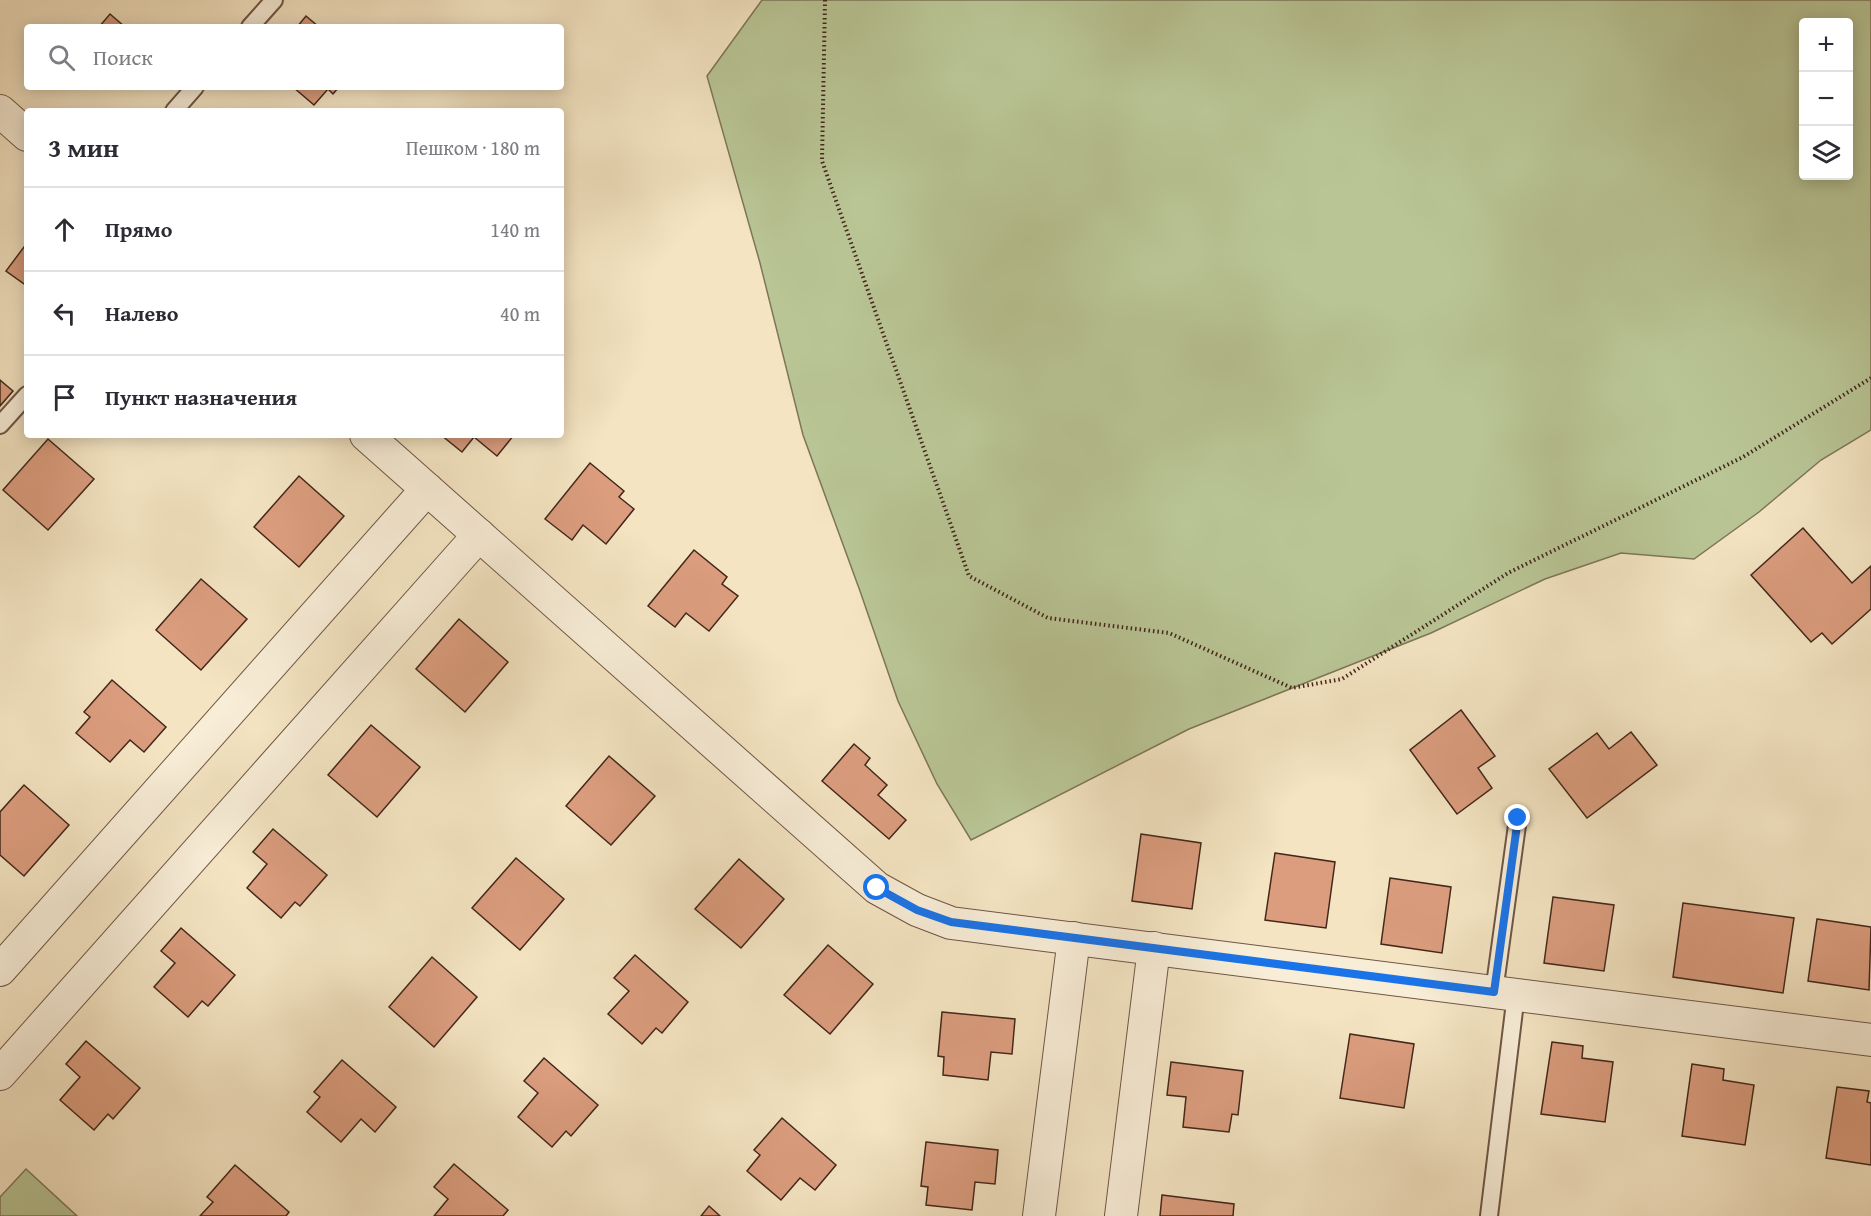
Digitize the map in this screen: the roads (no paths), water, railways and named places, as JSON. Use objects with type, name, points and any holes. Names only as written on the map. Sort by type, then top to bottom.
[{"type":"street","points":[[0,111],[24,132]]},
{"type":"street","points":[[372,438],[877,888],[917,910],[951,922],[1871,1040]]},
{"type":"street","points":[[0,970],[427,489]]},
{"type":"street","points":[[0,1074],[479,535]]},
{"type":"street","points":[[1039,1216],[1074,938]]},
{"type":"street","points":[[1121,1216],[1154,948]]},
{"type":"lane","points":[[253,24],[274,0]]},
{"type":"lane","points":[[177,108],[192,90]]},
{"type":"lane","points":[[0,425],[24,398]]},
{"type":"lane","points":[[1489,1216],[1518,818]]}]
